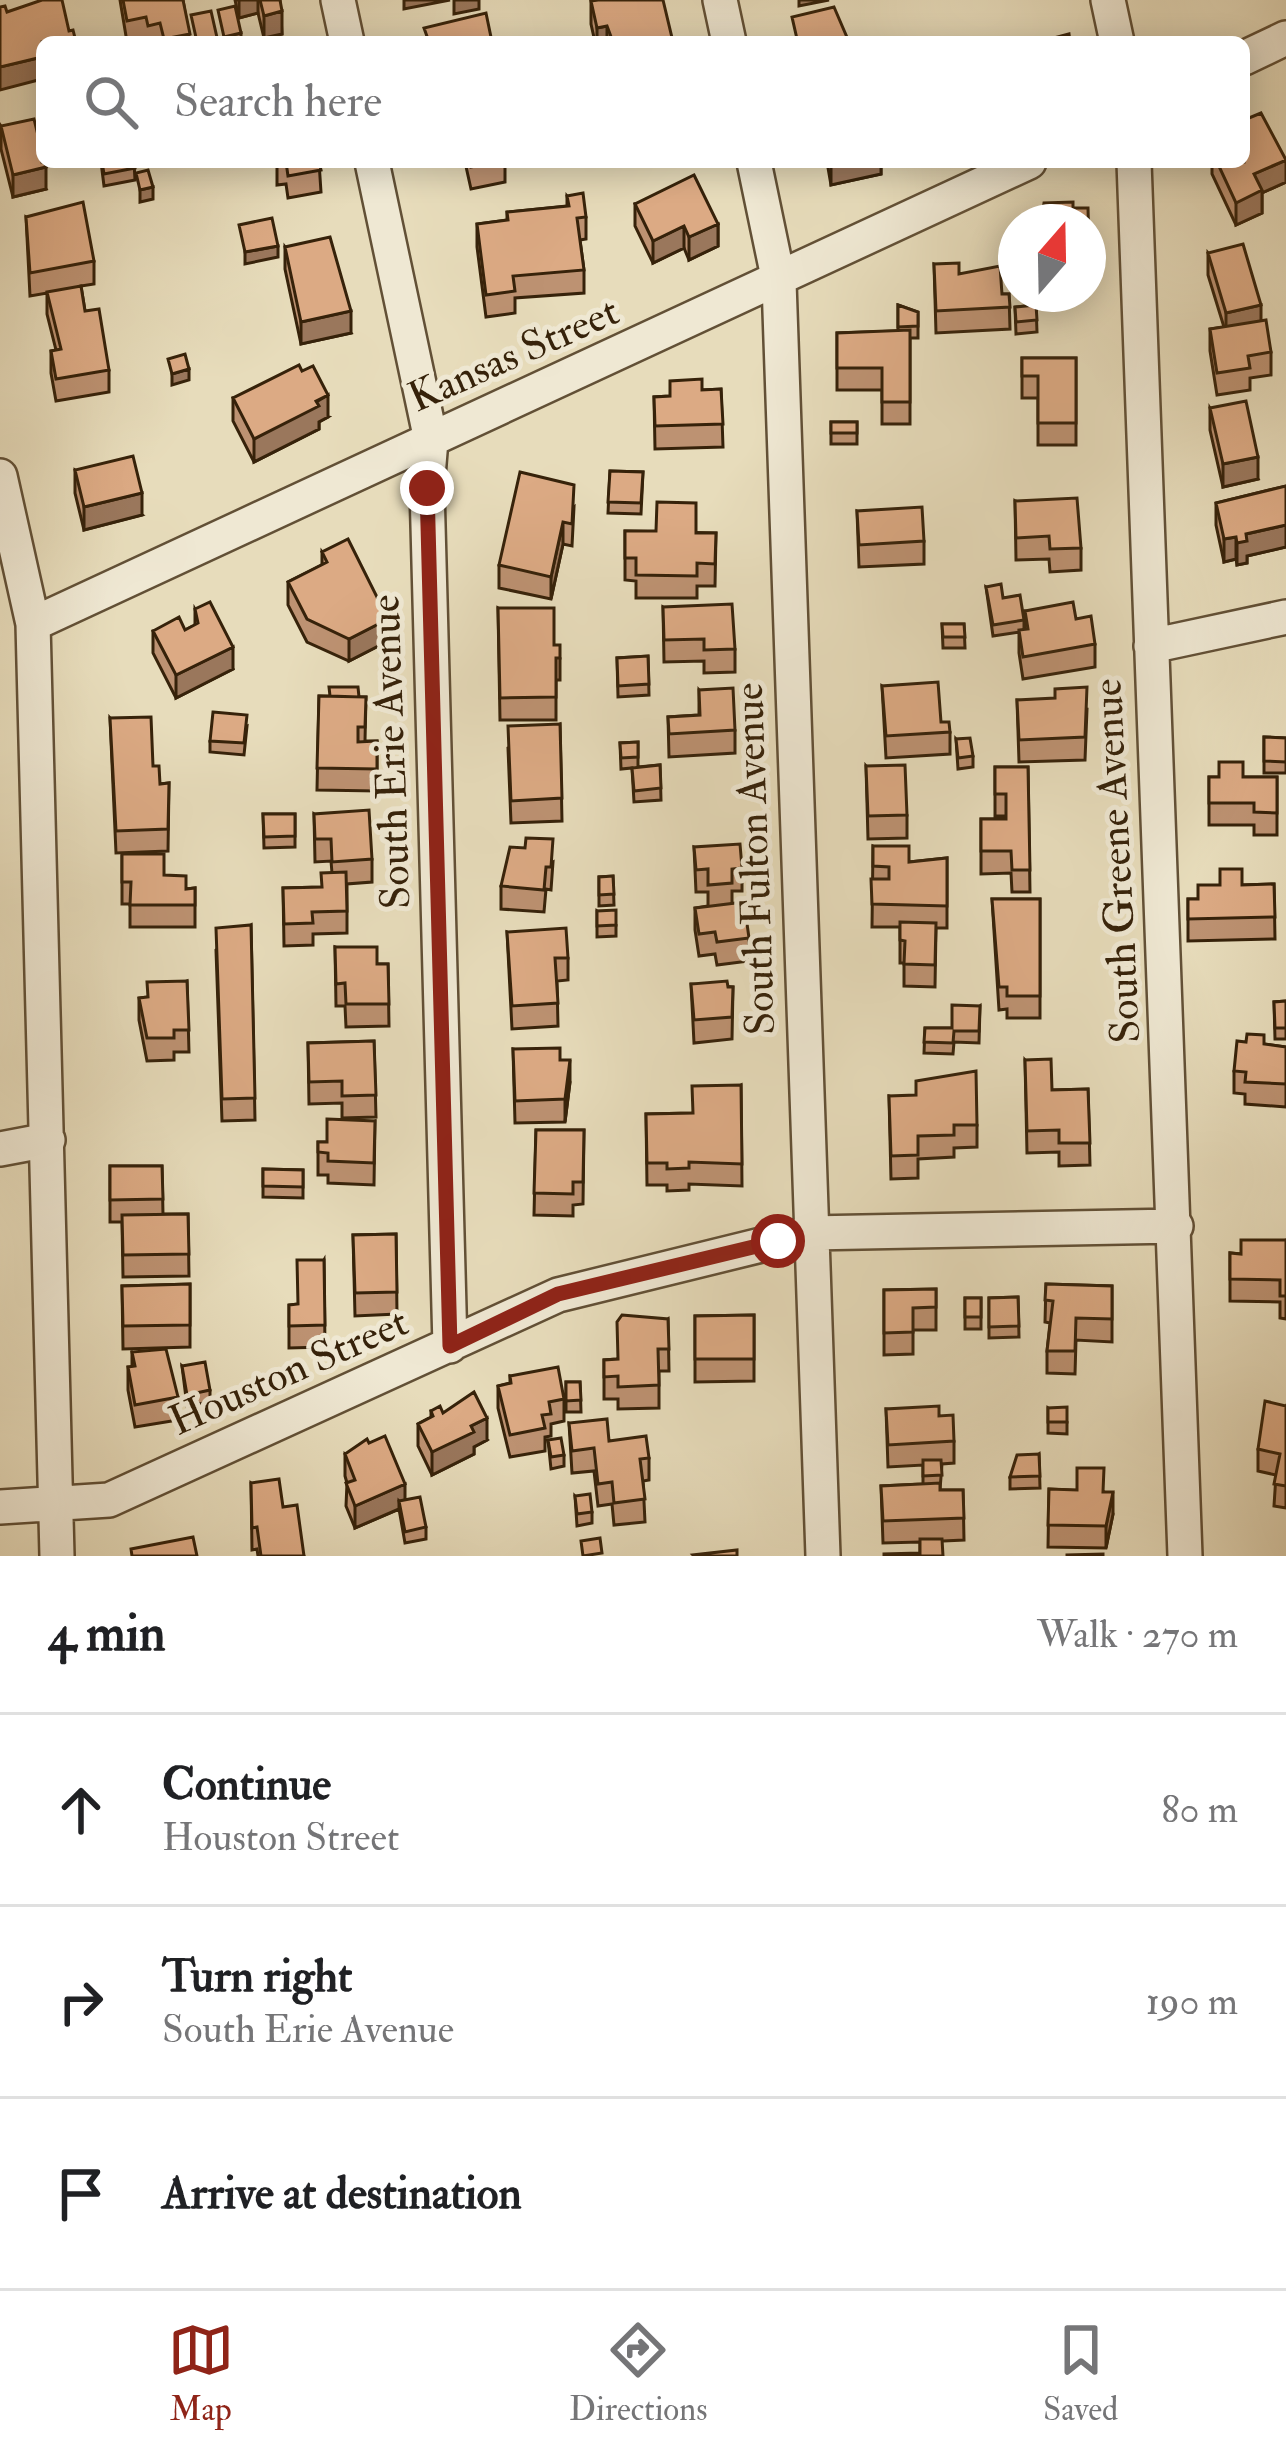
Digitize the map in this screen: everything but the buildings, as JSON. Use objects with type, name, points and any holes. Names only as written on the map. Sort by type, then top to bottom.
[{"type":"street","points":[[338,0],[346,36]]},
{"type":"street","points":[[720,0],[728,36]]},
{"type":"street","points":[[1108,0],[1116,36]]},
{"type":"street","points":[[1250,55],[1286,38]]},
{"type":"street","name":"South Erie Avenue","points":[[373,168],[431,440],[427,488],[450,1346]]},
{"type":"street","name":"South Fulton Avenue","points":[[755,168],[779,282],[823,1556]]},
{"type":"street","name":"Kansas Street","points":[[34,624],[1016,168]]},
{"type":"street","name":"South Greene Avenue","points":[[1134,168],[1186,1556]]},
{"type":"street","points":[[0,476],[34,624],[57,1556]]},
{"type":"street","points":[[1150,646],[1286,616]]},
{"type":"street","points":[[0,1149],[48,1140]]},
{"type":"street","name":"Houston Street","points":[[0,1507],[109,1500],[558,1294],[810,1233],[1176,1226]]},
{"type":"route","points":[[427,488],[450,1346],[558,1294],[778,1241]]}]
